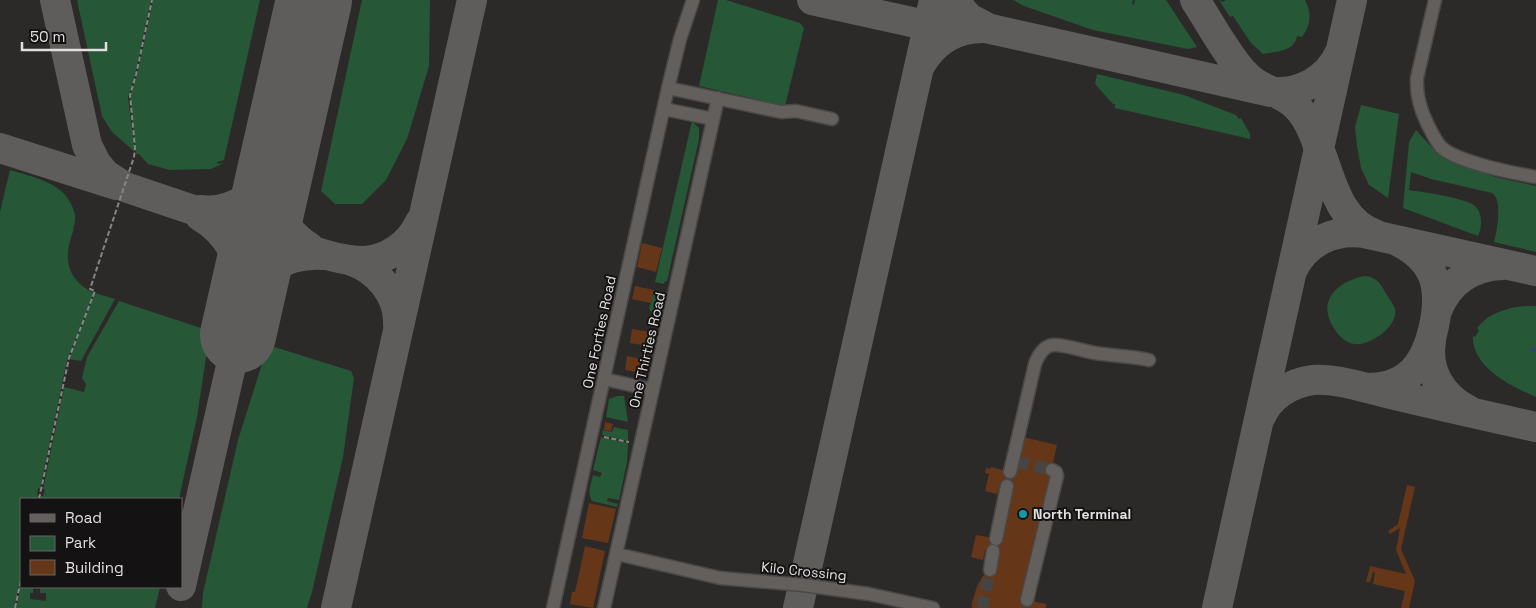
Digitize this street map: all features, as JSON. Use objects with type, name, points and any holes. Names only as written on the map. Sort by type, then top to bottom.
[{"type":"lane","name":"One Forties Road","points":[[553,608],[668,88],[680,39],[693,0]]},
{"type":"lane","points":[[1435,0],[1417,88],[1425,119],[1434,136],[1441,147],[1457,156],[1487,166],[1536,177]]},
{"type":"lane","points":[[668,88],[781,112],[796,111],[832,119]]},
{"type":"lane","name":"One Thirties Road","points":[[604,608],[718,98]]},
{"type":"lane","points":[[664,109],[713,119]]},
{"type":"lane","points":[[1013,464],[1035,364],[1039,355],[1044,350],[1050,346],[1057,345],[1097,354],[1128,356],[1149,360]]},
{"type":"lane","points":[[604,378],[653,390]]},
{"type":"lane","points":[[1026,600],[1054,473]]},
{"type":"lane","points":[[990,570],[1007,486]]},
{"type":"lane","name":"Kilo Crossing","points":[[617,554],[729,579],[803,585],[876,595],[933,608]]},
{"type":"path","points":[[39,498],[69,358],[95,291],[90,289],[134,157],[135,148],[130,95],[152,0]]},
{"type":"path","points":[[592,434],[641,445]]},
{"type":"path","points":[[15,608],[20,585]]},
{"type":"green space","points":[[77,0],[151,0],[135,75],[128,97],[135,152],[112,132],[102,116]]},
{"type":"green space","points":[[153,0],[260,0],[224,160],[217,162],[218,164],[224,163],[211,169],[170,170],[148,164],[139,154],[136,154],[130,96],[137,76]]},
{"type":"green space","points":[[362,0],[430,0],[429,66],[407,139],[386,180],[362,204],[335,204],[321,191]]},
{"type":"green space","points":[[718,0],[726,0],[800,23],[804,28],[785,106],[699,86]]},
{"type":"green space","points":[[1013,0],[1133,0],[1132,4],[1134,5],[1135,0],[1166,0],[1197,47],[1188,49],[1093,30],[1024,6]]},
{"type":"green space","points":[[1219,0],[1223,2],[1226,0],[1305,0],[1310,15],[1309,24],[1302,37],[1297,36],[1289,48],[1263,54],[1251,43],[1233,16],[1230,17]]},
{"type":"green space","points":[[1097,74],[1184,95],[1236,115],[1239,119],[1241,118],[1250,134],[1250,139],[1115,108],[1115,104],[1095,84]]},
{"type":"green space","points":[[1361,105],[1399,114],[1388,198],[1369,185],[1361,168],[1355,127]]},
{"type":"green space","points":[[692,121],[699,128],[699,139],[667,281],[664,284],[655,282]]},
{"type":"green space","points":[[1416,130],[1444,158],[1495,177],[1536,186],[1536,252],[1494,242],[1498,223],[1498,208],[1495,196],[1492,193],[1431,179],[1411,172],[1409,190],[1454,198],[1475,206],[1478,209],[1481,221],[1478,236],[1403,208],[1409,142]]},
{"type":"green space","points":[[10,170],[37,178],[61,191],[73,209],[75,218],[74,229],[68,248],[69,266],[77,281],[94,293],[67,360],[40,489],[38,488],[38,498],[20,498],[20,581],[14,608],[0,608],[0,212]]},
{"type":"green space","points":[[1365,276],[1375,279],[1379,283],[1395,309],[1395,315],[1389,327],[1378,337],[1366,343],[1355,344],[1346,341],[1337,333],[1328,314],[1328,305],[1334,291],[1348,281]]},
{"type":"green space","points":[[654,290],[663,292],[665,295],[664,299],[661,299],[660,304],[663,305],[659,317],[649,309]]},
{"type":"green space","points":[[95,293],[115,299],[81,361],[69,359]]},
{"type":"green space","points":[[119,301],[210,331],[197,417],[179,498],[40,498],[45,490],[43,489],[64,387],[84,392],[86,384],[82,378],[87,357]]},
{"type":"green space","points":[[1536,306],[1536,397],[1516,388],[1486,366],[1474,347],[1473,336],[1475,337],[1479,331],[1477,328],[1482,322],[1496,313],[1512,308]]},
{"type":"green space","points":[[268,345],[351,371],[354,378],[343,457],[312,592],[307,608],[202,608],[203,593],[238,440]]},
{"type":"green space","points":[[624,396],[628,422],[606,417],[609,399]]},
{"type":"green space","points":[[614,427],[628,430],[628,441],[602,435],[603,430],[612,432]]},
{"type":"green space","points":[[601,437],[628,443],[627,462],[619,500],[608,498],[607,501],[618,504],[617,507],[592,501],[590,495],[593,475],[600,477],[602,473],[593,470]]},
{"type":"green space","points":[[21,588],[33,588],[33,593],[30,593],[30,599],[46,601],[46,593],[40,593],[40,588],[160,588],[155,608],[16,608]]},
{"type":"building","points":[[642,243],[662,248],[656,272],[637,267]]},
{"type":"building","points":[[635,286],[654,290],[651,303],[632,299]]},
{"type":"building","points":[[632,329],[651,332],[648,346],[630,343]]},
{"type":"building","points":[[627,356],[645,360],[642,373],[625,370]]},
{"type":"building","points":[[605,422],[613,424],[611,431],[604,430]]},
{"type":"building","name":"North Terminal","points":[[1023,437],[1057,445],[1023,599],[1046,604],[1046,608],[972,608],[977,586],[983,576],[993,567],[996,552],[985,550],[983,560],[971,557],[976,535],[999,539],[1011,487],[1000,485],[997,494],[985,491],[989,474],[985,473],[986,468],[990,469],[991,467],[1015,473]]},
{"type":"building","points":[[1407,485],[1415,487],[1401,549],[1415,581],[1409,608],[1401,608],[1405,591],[1373,584],[1375,573],[1373,572],[1370,582],[1366,582],[1370,566],[1406,574],[1396,550],[1400,528],[1390,534],[1388,531],[1398,524]]},
{"type":"building","points":[[589,503],[616,509],[608,543],[582,538]]},
{"type":"building","points":[[585,546],[605,551],[593,608],[570,604],[572,592],[575,592]]},
{"type":"waterway","points":[[1532,349],[1536,350]]},
{"type":"taxiway","points":[[55,0],[87,145],[96,163],[105,174],[125,187],[342,259],[364,261],[381,258],[390,254],[404,244],[420,222]]},
{"type":"taxiway","points":[[336,608],[472,0]]},
{"type":"taxiway","points":[[812,0],[948,30]]},
{"type":"taxiway","points":[[798,608],[934,0]]},
{"type":"taxiway","points":[[953,0],[969,18],[990,29]]},
{"type":"taxiway","points":[[1195,0],[1235,63],[1247,76],[1260,86],[1286,98],[1297,107],[1308,123],[1316,140],[1318,153]]},
{"type":"taxiway","points":[[1217,608],[1352,0]]},
{"type":"taxiway","points":[[921,64],[933,48],[948,37],[966,30],[986,28],[1271,92],[1282,92],[1302,88],[1321,77],[1335,62],[1340,52]]},
{"type":"taxiway","points":[[0,148],[116,185]]},
{"type":"taxiway","points":[[1319,148],[1333,187],[1345,211],[1364,229],[1377,235]]},
{"type":"taxiway","points":[[279,152],[275,180],[277,205],[287,228],[309,247]]},
{"type":"taxiway","points":[[200,210],[225,208],[247,198],[264,181],[276,160]]},
{"type":"taxiway","points":[[200,216],[223,235],[237,259],[243,286],[242,315]]},
{"type":"taxiway","points":[[1293,269],[1305,251],[1322,239],[1353,232],[1536,271]]},
{"type":"taxiway","points":[[1367,388],[1394,384],[1413,371],[1426,351],[1434,326],[1437,300],[1433,277],[1421,258],[1399,242]]},
{"type":"taxiway","points":[[244,310],[256,286],[273,268],[295,258],[308,255],[322,255]]},
{"type":"taxiway","points":[[349,260],[369,270],[384,284],[395,303],[398,324]]},
{"type":"taxiway","points":[[1437,311],[1454,284],[1462,278],[1471,272],[1502,265]]},
{"type":"taxiway","points":[[182,582],[238,335]]},
{"type":"taxiway","points":[[1431,341],[1431,363],[1438,382],[1451,398],[1468,410]]},
{"type":"taxiway","points":[[1260,418],[1274,398],[1288,388],[1313,380],[1331,380],[1536,427]]},
{"type":"runway","points":[[238,335],[314,0]]},
{"type":"tunnel","points":[[1017,462],[1052,470]]},
{"type":"tunnel","points":[[982,608],[990,570]]},
{"type":"place","name":"North Terminal","points":[[1023,514]]}]
